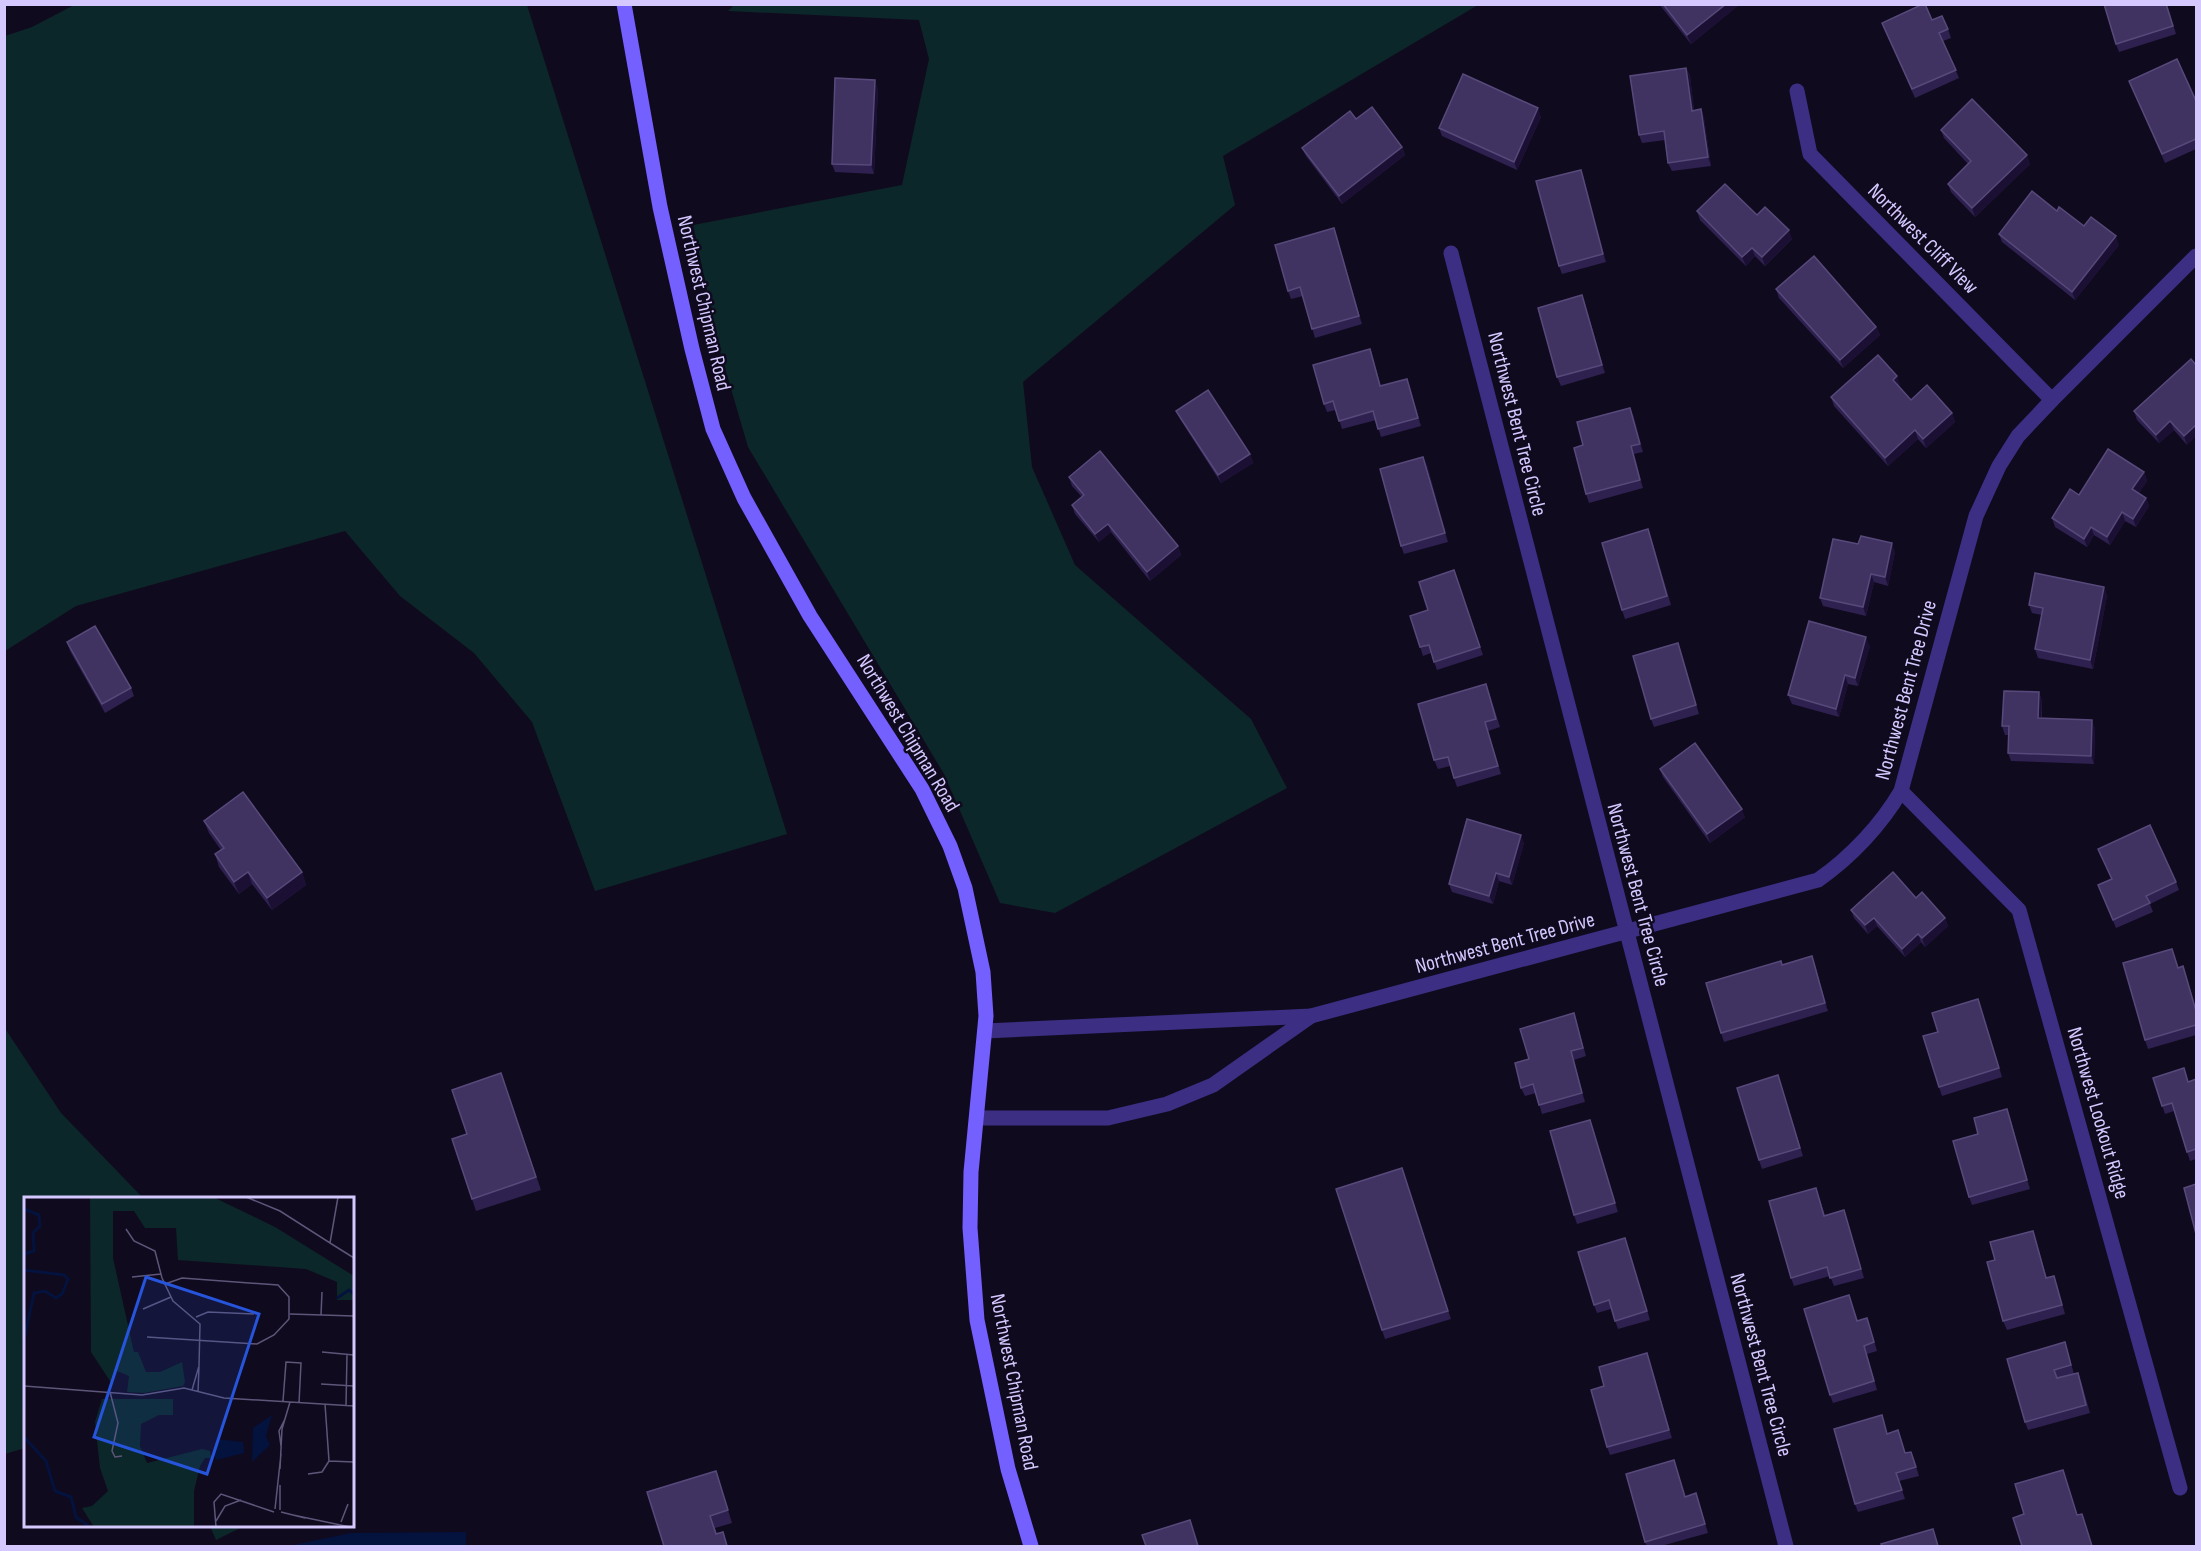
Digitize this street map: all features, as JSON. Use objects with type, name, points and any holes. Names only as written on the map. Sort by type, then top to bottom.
[{"type":"main road","name":"Northwest Chipman Road","points":[[624,4],[660,207],[692,349],[713,429],[744,498],[810,616],[922,789],[950,846],[965,888],[984,983],[985,1031],[971,1172],[970,1228],[977,1320],[1008,1469],[1030,1546]]},
{"type":"street","name":"Northwest Cliff View","points":[[1797,91],[1810,154],[2052,400]]},
{"type":"street","name":"Northwest Bent Tree Circle","points":[[1451,253],[1786,1546]]},
{"type":"street","name":"Northwest Bent Tree Drive","points":[[985,1031],[1311,1017],[1818,880],[1841,864],[1891,808],[1902,791],[1976,516],[1999,466],[2018,436],[2052,400],[2195,261]]},
{"type":"street","name":"Northwest Lookout Ridge","points":[[1902,791],[2019,910],[2180,1488]]},
{"type":"street","name":"Northwest Bent Tree Drive","points":[[978,1118],[1108,1118],[1167,1104],[1213,1084],[1311,1017]]},
{"type":"green space","points":[[76,4],[527,5],[787,834],[595,891],[532,722],[474,653],[400,596],[345,531],[76,606],[5,651],[5,36],[32,27]]},
{"type":"green space","points":[[735,4],[1478,5],[1223,156],[1235,205],[1023,382],[1032,467],[1075,565],[1251,719],[1287,788],[1055,913],[1000,903],[944,774],[748,447],[720,351],[693,225],[902,185],[929,59],[919,20],[728,11]]},
{"type":"green space","points":[[4,1027],[61,1113],[142,1197],[24,1197],[24,1448],[5,1454]]},
{"type":"green space","points":[[210,1527],[242,1527],[216,1540]]},
{"type":"shaded area","points":[[466,1532],[466,1546],[288,1546],[351,1533]]},
{"type":"building","points":[[1663,4],[1726,4],[1687,35]]},
{"type":"building","points":[[1923,4],[1932,20],[1942,16],[1948,29],[1939,33],[1956,70],[1912,89],[1882,23]]},
{"type":"building","points":[[2104,4],[2166,4],[2173,26],[2116,44]]},
{"type":"building","points":[[2177,59],[2196,101],[2196,139],[2162,154],[2129,81]]},
{"type":"building","points":[[1686,68],[1692,111],[1701,109],[1708,157],[1668,163],[1664,131],[1639,135],[1630,76]]},
{"type":"building","points":[[1463,74],[1538,108],[1514,162],[1439,128]]},
{"type":"building","points":[[835,78],[875,80],[871,165],[832,164]]},
{"type":"building","points":[[1972,99],[2027,155],[1972,208],[1948,184],[1971,161],[1941,130]]},
{"type":"building","points":[[1372,107],[1402,147],[1339,196],[1302,148],[1350,111],[1356,119]]},
{"type":"building","points":[[1581,170],[1603,254],[1559,266],[1536,181]]},
{"type":"building","points":[[1725,184],[1757,215],[1765,207],[1789,230],[1762,257],[1752,248],[1742,257],[1697,211]]},
{"type":"building","points":[[2032,191],[2057,211],[2059,207],[2084,226],[2091,217],[2116,236],[2072,292],[1999,234]]},
{"type":"building","points":[[1334,228],[1359,316],[1312,329],[1300,287],[1288,291],[1275,245]]},
{"type":"building","points":[[1814,256],[1876,327],[1840,360],[1776,289]]},
{"type":"building","points":[[1582,295],[1602,365],[1557,377],[1538,308]]},
{"type":"building","points":[[1370,349],[1380,386],[1407,379],[1418,418],[1378,429],[1373,411],[1339,421],[1333,401],[1324,404],[1313,365]]},
{"type":"building","points":[[1878,355],[1897,376],[1893,380],[1911,400],[1927,385],[1952,413],[1923,439],[1915,430],[1885,458],[1831,397]]},
{"type":"building","points":[[2191,359],[2196,365],[2196,425],[2184,436],[2170,421],[2156,435],[2134,411]]},
{"type":"building","points":[[1208,390],[1250,454],[1218,475],[1176,411]]},
{"type":"building","points":[[1630,408],[1640,444],[1631,446],[1640,480],[1586,494],[1574,448],[1583,445],[1577,422]]},
{"type":"building","points":[[2108,449],[2144,472],[2132,489],[2146,498],[2133,519],[2122,512],[2107,537],[2091,527],[2084,539],[2052,518],[2070,489],[2079,495]]},
{"type":"building","points":[[1100,451],[1178,546],[1147,572],[1108,524],[1095,534],[1072,505],[1084,495],[1069,477]]},
{"type":"building","points":[[1423,457],[1445,533],[1401,546],[1380,469]]},
{"type":"building","points":[[1648,529],[1667,596],[1622,610],[1602,543]]},
{"type":"building","points":[[1861,536],[1892,543],[1885,577],[1871,574],[1863,607],[1820,598],[1833,539],[1858,544]]},
{"type":"building","points":[[1454,570],[1480,647],[1434,662],[1429,645],[1420,647],[1410,616],[1428,610],[1419,582]]},
{"type":"building","points":[[2035,573],[2104,587],[2090,660],[2035,649],[2043,608],[2029,605]]},
{"type":"building","points":[[1809,621],[1866,637],[1855,678],[1845,675],[1836,709],[1788,695]]},
{"type":"building","points":[[95,626],[131,688],[102,704],[67,642]]},
{"type":"building","points":[[1678,643],[1696,705],[1651,719],[1633,656]]},
{"type":"building","points":[[1486,684],[1496,719],[1485,722],[1498,766],[1454,778],[1448,757],[1434,760],[1418,704]]},
{"type":"building","points":[[2004,691],[2039,692],[2038,718],[2092,720],[2091,756],[2008,753],[2009,726],[2002,726]]},
{"type":"building","points":[[1695,743],[1742,809],[1707,834],[1660,769]]},
{"type":"building","points":[[243,792],[302,872],[267,898],[248,872],[234,882],[215,854],[224,848],[204,821]]},
{"type":"building","points":[[1467,819],[1521,835],[1509,877],[1496,873],[1489,896],[1449,884]]},
{"type":"building","points":[[2150,825],[2176,882],[2146,896],[2150,903],[2113,920],[2098,885],[2112,879],[2098,849]]},
{"type":"building","points":[[1893,872],[1916,898],[1922,892],[1945,918],[1922,938],[1918,934],[1902,949],[1874,918],[1865,925],[1851,910]]},
{"type":"building","points":[[2172,949],[2178,968],[2183,966],[2196,1011],[2196,1025],[2145,1040],[2123,963]]},
{"type":"building","points":[[1812,956],[1825,1003],[1721,1033],[1706,983],[1781,961],[1782,965]]},
{"type":"building","points":[[1978,999],[1999,1068],[1939,1087],[1923,1036],[1938,1032],[1932,1013]]},
{"type":"building","points":[[1574,1013],[1583,1048],[1571,1051],[1582,1093],[1539,1105],[1533,1084],[1521,1088],[1515,1063],[1529,1059],[1520,1029]]},
{"type":"building","points":[[2184,1068],[2188,1082],[2196,1079],[2196,1149],[2187,1152],[2172,1103],[2162,1106],[2153,1078]]},
{"type":"building","points":[[501,1073],[536,1177],[472,1199],[452,1139],[467,1134],[452,1090]]},
{"type":"building","points":[[1778,1075],[1800,1148],[1759,1160],[1737,1088]]},
{"type":"building","points":[[2007,1109],[2027,1180],[1969,1197],[1953,1141],[1978,1134],[1974,1118]]},
{"type":"building","points":[[1590,1120],[1615,1203],[1574,1215],[1550,1131]]},
{"type":"building","points":[[1402,1168],[1448,1311],[1382,1330],[1336,1189]]},
{"type":"building","points":[[2196,1184],[2196,1234],[2184,1188]]},
{"type":"building","points":[[1816,1188],[1824,1216],[1844,1210],[1861,1269],[1830,1278],[1827,1267],[1791,1278],[1769,1201]]},
{"type":"building","points":[[2033,1231],[2046,1278],[2054,1276],[2062,1305],[2003,1321],[1987,1262],[1995,1260],[1990,1242]]},
{"type":"building","points":[[1625,1238],[1647,1311],[1615,1321],[1609,1300],[1594,1305],[1578,1252]]},
{"type":"building","points":[[1849,1295],[1857,1321],[1867,1318],[1874,1342],[1864,1346],[1874,1381],[1830,1395],[1804,1309]]},
{"type":"building","points":[[2065,1342],[2071,1365],[2054,1370],[2057,1378],[2078,1373],[2086,1405],[2025,1422],[2007,1359]]},
{"type":"building","points":[[1647,1353],[1669,1430],[1607,1447],[1591,1390],[1604,1386],[1599,1367]]},
{"type":"building","points":[[1882,1415],[1887,1434],[1898,1430],[1905,1453],[1911,1452],[1916,1467],[1896,1473],[1902,1490],[1855,1504],[1834,1429]]},
{"type":"building","points":[[1674,1460],[1685,1497],[1696,1493],[1705,1524],[1645,1542],[1626,1474]]},
{"type":"building","points":[[2063,1470],[2077,1515],[2082,1514],[2092,1546],[2022,1546],[2013,1518],[2024,1514],[2015,1484]]},
{"type":"building","points":[[716,1471],[728,1510],[710,1516],[716,1534],[723,1532],[727,1546],[664,1546],[647,1492]]},
{"type":"building","points":[[1190,1520],[1198,1546],[1146,1546],[1142,1535]]},
{"type":"building","points":[[1933,1529],[1938,1546],[1882,1546],[1881,1544]]}]
